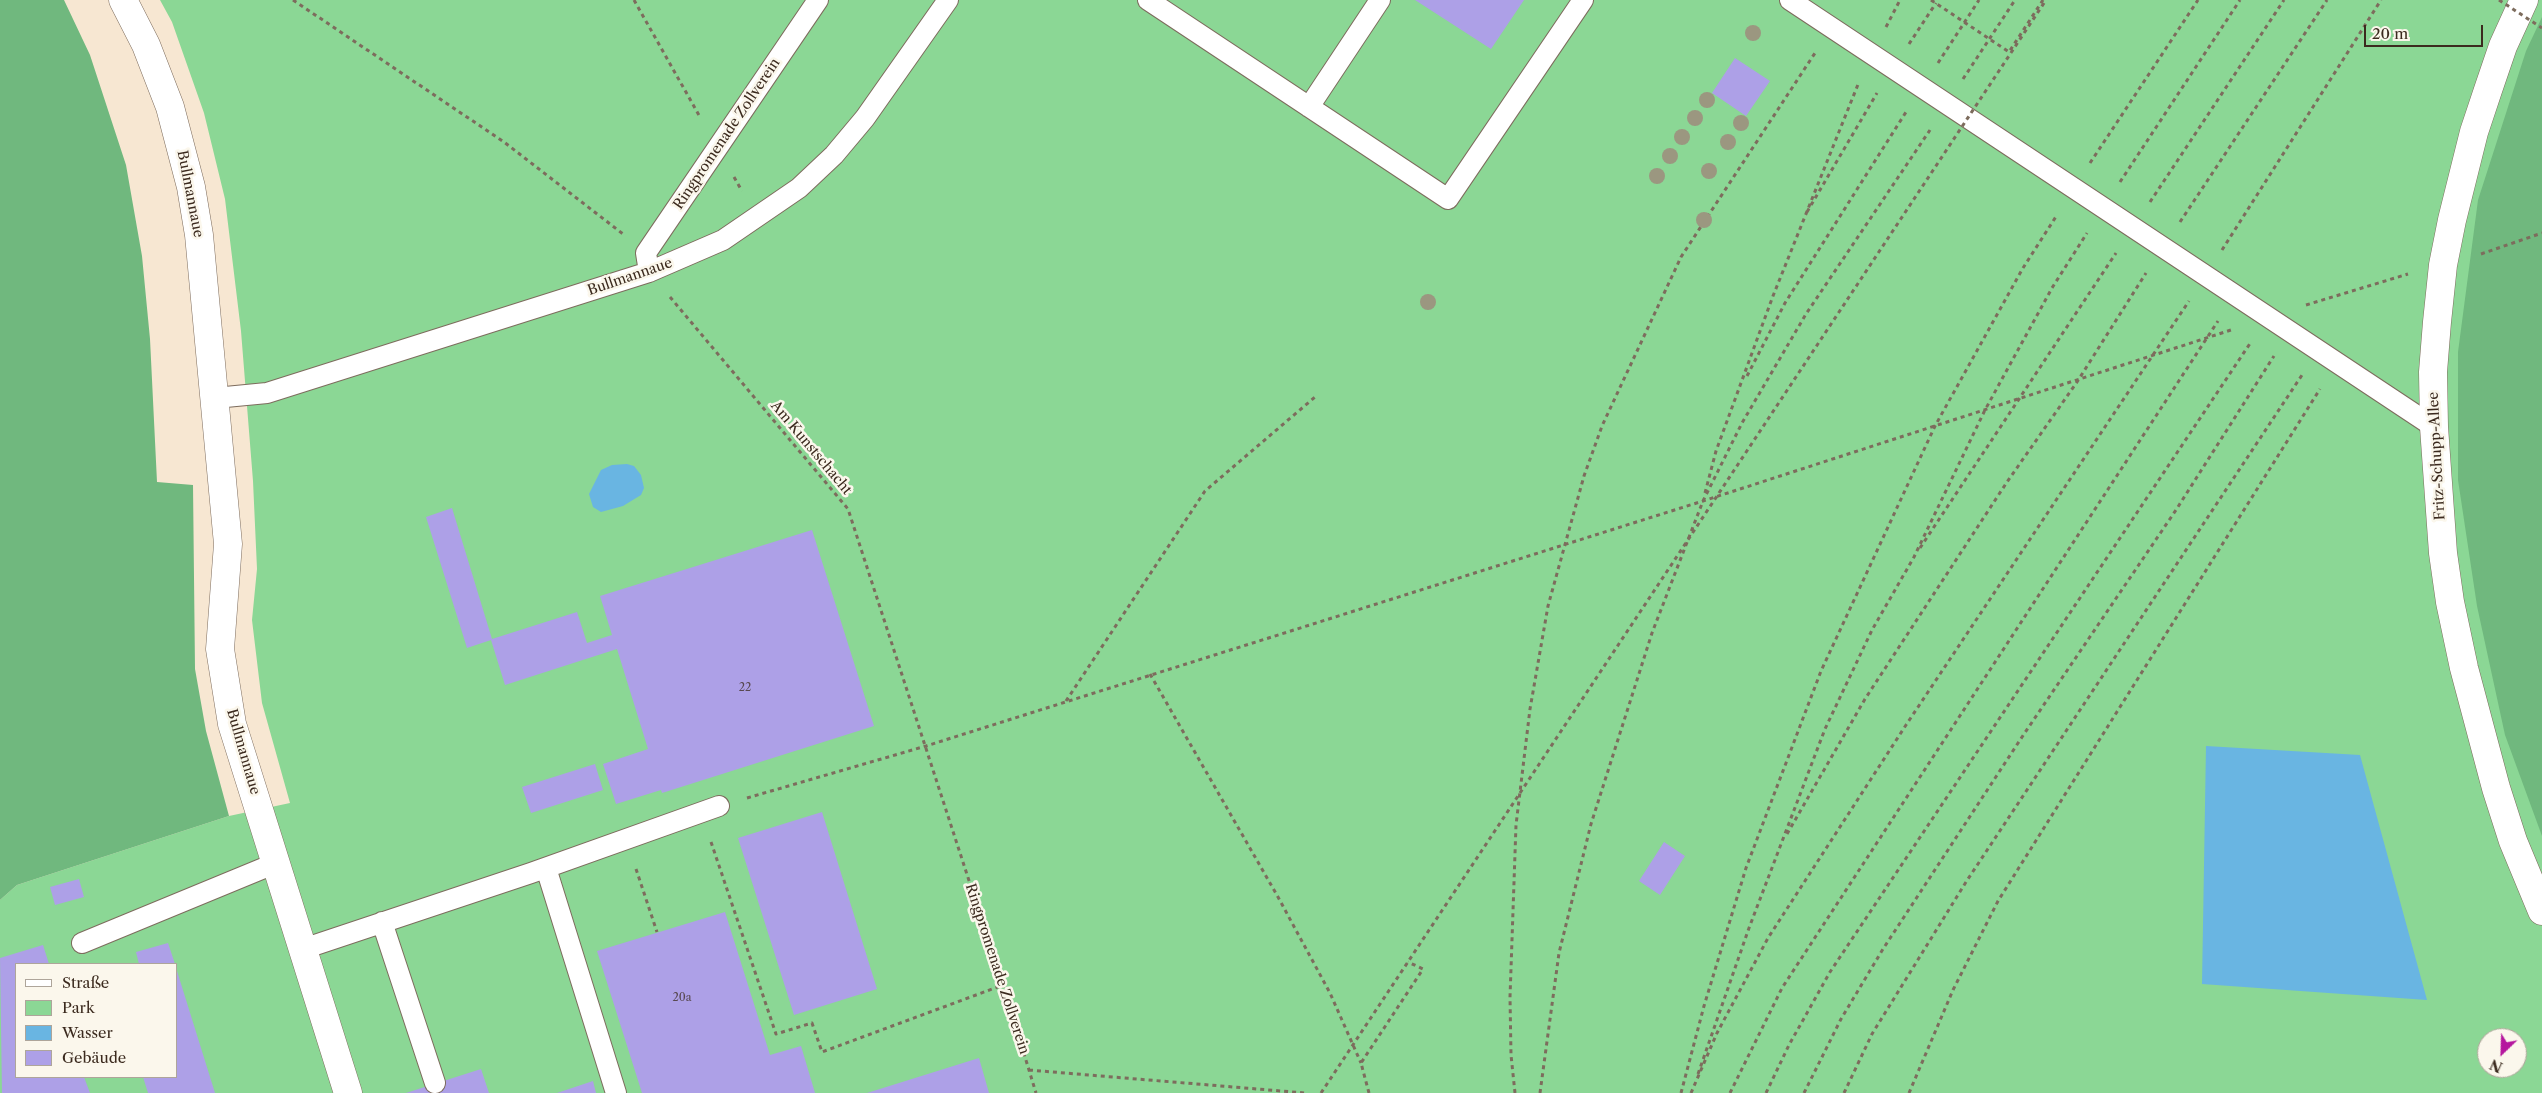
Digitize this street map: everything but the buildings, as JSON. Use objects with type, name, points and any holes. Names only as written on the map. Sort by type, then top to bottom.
[{"type":"street","name":"Bullmannaue","points":[[123,0],[159,74],[179,135],[199,235],[228,544],[220,649],[232,724],[348,1093]]},
{"type":"street","name":"Fritz-Schupp-Allee","points":[[2524,0],[2503,46],[2474,132],[2452,220],[2443,265],[2436,322],[2433,372],[2434,427],[2443,553],[2450,602],[2464,668],[2496,788],[2513,841],[2542,911]]},
{"type":"lane","name":"Ringpromenade Zollverein","points":[[649,272],[646,252],[818,0]]},
{"type":"lane","name":"Bullmannaue","points":[[215,398],[267,393],[649,272],[708,247],[756,218],[799,188],[834,155],[865,118],[948,0]]},
{"type":"lane","points":[[1148,0],[1448,199],[1583,0]]},
{"type":"lane","points":[[1309,107],[1380,0]]},
{"type":"lane","points":[[1790,0],[2434,427]]},
{"type":"lane","points":[[303,949],[546,868],[710,809]]},
{"type":"lane","points":[[82,943],[276,864]]},
{"type":"lane","points":[[546,868],[616,1093]]},
{"type":"lane","points":[[382,922],[435,1083]]},
{"type":"path","points":[[293,0],[504,142],[625,237]]},
{"type":"path","points":[[634,0],[756,218]]},
{"type":"path","points":[[1703,501],[1716,451],[1741,388],[1800,224],[1871,54],[1900,0]]},
{"type":"path","points":[[1931,0],[2010,52],[2044,0]]},
{"type":"path","points":[[1741,388],[1785,303],[1979,0]]},
{"type":"path","points":[[1540,1093],[1559,954],[1591,824],[1652,634],[1703,501],[1742,423],[1806,314],[2015,0]]},
{"type":"path","points":[[1321,1093],[2044,0]]},
{"type":"path","points":[[1681,1093],[1704,1006],[1741,884],[1796,732],[1847,612],[1935,426],[2023,268],[2198,0]]},
{"type":"path","points":[[1914,557],[1985,410],[2052,288],[2240,0]]},
{"type":"path","points":[[1691,1093],[1825,729],[1872,630],[1914,557],[2284,0]]},
{"type":"path","points":[[1782,843],[1865,699],[2006,482],[2077,382],[2163,247],[2328,0]]},
{"type":"path","points":[[1691,1093],[1716,1034],[1768,938],[1906,725],[2206,276],[2382,0]]},
{"type":"path","points":[[2499,0],[2542,28]]},
{"type":"path","points":[[1800,224],[1835,162],[1936,3]]},
{"type":"path","points":[[1515,1093],[1511,1055],[1510,997],[1516,825],[1530,708],[1548,606],[1584,476],[1602,426],[1681,257],[1832,28]]},
{"type":"path","points":[[2475,256],[2542,233]]},
{"type":"path","points":[[1003,985],[822,1052],[812,1023],[776,1034],[710,809],[926,746],[2077,382],[2360,287],[2410,274]]},
{"type":"path","points":[[1730,1093],[1782,988],[2235,295]]},
{"type":"path","name":"Am Kunstschacht","points":[[674,302],[848,509],[926,746]]},
{"type":"path","points":[[1766,1093],[1789,1045],[1830,972],[2206,406],[2268,317]]},
{"type":"path","points":[[1804,1093],[1841,1019],[1882,949],[2024,734],[2176,510],[2290,332]]},
{"type":"path","points":[[1844,1093],[1881,1019],[1966,882],[2132,634],[2265,428],[2319,350]]},
{"type":"path","points":[[1909,1093],[1952,990],[1998,900],[2336,362]]},
{"type":"path","points":[[1065,702],[1205,491],[1316,397]]},
{"type":"path","points":[[1150,674],[1278,897],[1330,993],[1361,1063],[1368,1093]]},
{"type":"path","name":"Ringpromenade Zollverein","points":[[926,746],[1029,1070],[1305,1093]]},
{"type":"path","points":[[634,864],[657,932]]},
{"type":"path","points":[[1361,1063],[1423,969],[1408,962]]},
{"type":"path","points":[[1029,1070],[1036,1093]]},
{"type":"green space","points":[[0,0],[64,0],[90,55],[126,165],[142,256],[150,339],[157,482],[193,485],[195,669],[206,731],[229,816],[17,885],[0,900]]},
{"type":"green space","points":[[160,0],[2542,0],[2542,1093],[0,1093],[0,900],[17,885],[229,816],[290,803],[262,703],[252,620],[257,569],[253,481],[241,331],[225,199],[204,113],[172,22]]},
{"type":"green space","points":[[2542,17],[2542,836],[2505,735],[2477,606],[2458,480],[2458,352],[2478,200],[2526,51]]},
{"type":"water","points":[[627,464],[634,466],[641,475],[644,488],[641,495],[623,506],[601,512],[593,507],[589,494],[601,470],[612,465]]},
{"type":"water","points":[[2206,746],[2360,755],[2427,1000],[2202,984]]}]
